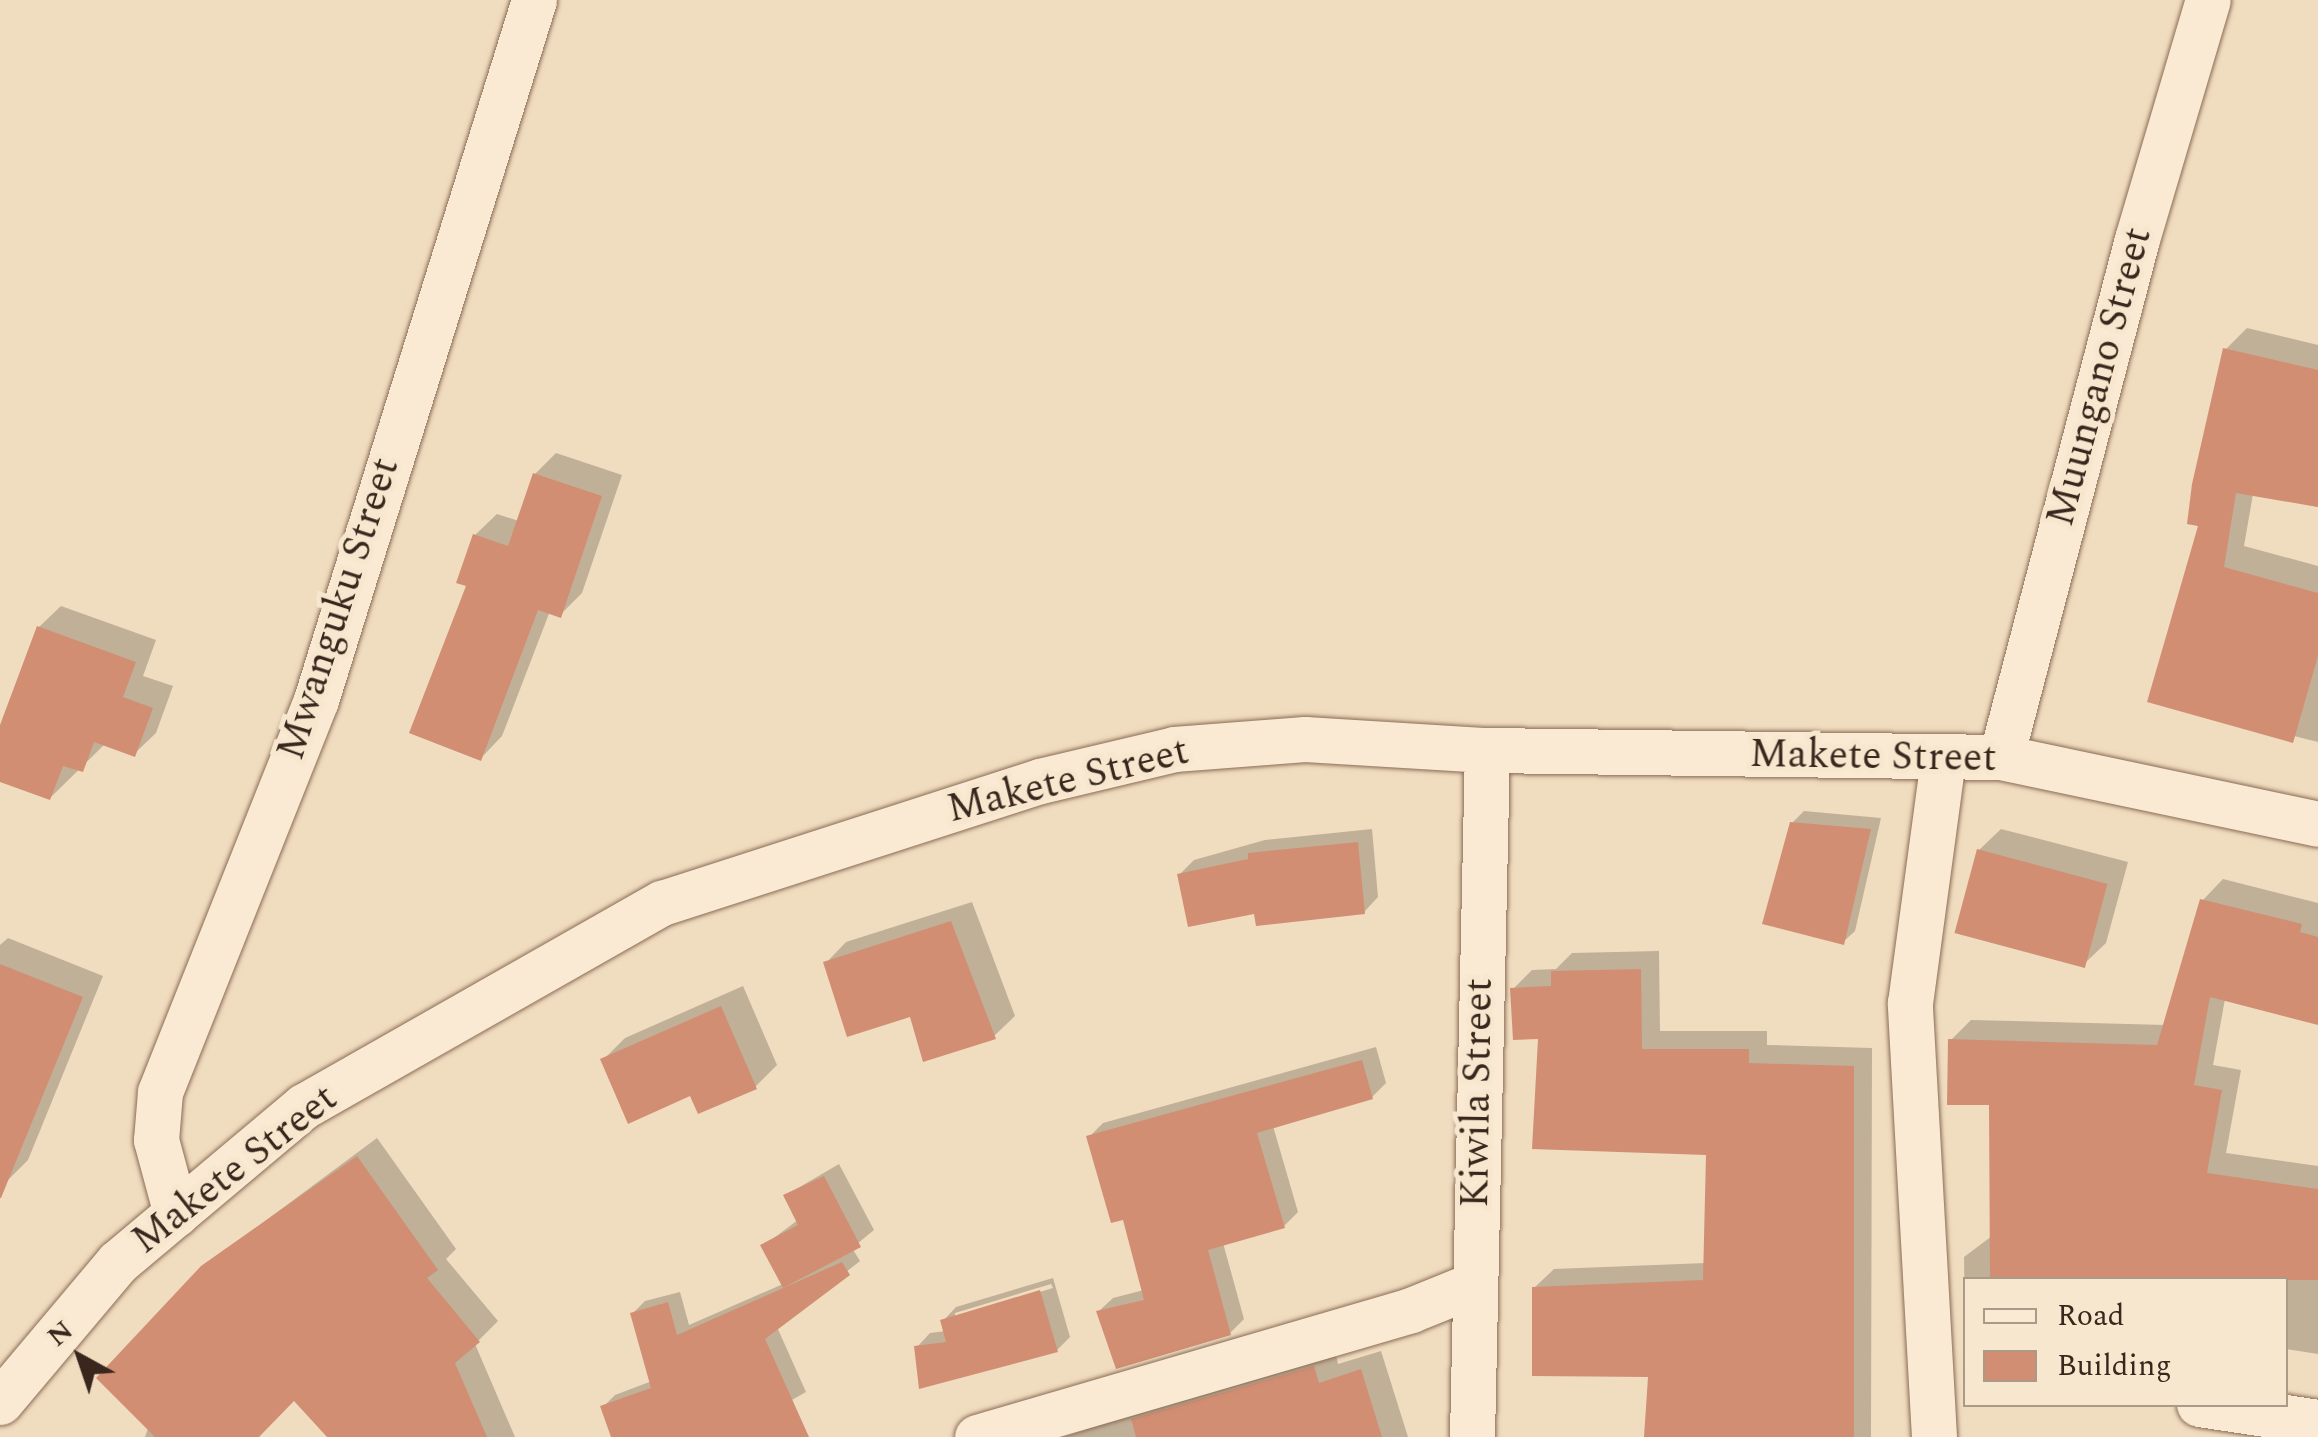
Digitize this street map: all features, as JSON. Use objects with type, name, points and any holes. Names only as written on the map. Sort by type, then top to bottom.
[{"type":"street","name":"Mwanguku Street","points":[[176,1214],[156,1140],[160,1092],[316,700],[534,0]]},
{"type":"street","name":"Muungano Street","points":[[2001,757],[2137,239],[2208,0]]},
{"type":"street","name":"Makete Street","points":[[0,1402],[118,1262],[304,1106],[662,903],[1040,780],[1174,749],[1305,738],[1487,750],[2001,757],[2318,824]]},
{"type":"street","name":"Kiwila Street","points":[[1472,1437],[1487,750]]},
{"type":"street","points":[[1934,1437],[1951,1386],[1910,1003],[1943,758]]},
{"type":"street","points":[[977,1437],[1411,1310],[1473,1285]]},
{"type":"street","points":[[2218,1407],[2318,1422]]},
{"type":"building","points":[[2223,348],[2318,370],[2318,507],[2236,493],[2224,567],[2318,593],[2318,656],[2293,743],[2147,702],[2198,526],[2187,524],[2192,484]]},
{"type":"building","points":[[533,473],[602,496],[561,618],[538,610],[481,761],[409,733],[466,586],[456,583],[473,534],[508,546]]},
{"type":"building","points":[[37,626],[136,662],[123,697],[153,708],[135,757],[94,742],[83,772],[63,766],[50,800],[0,782],[0,725]]},
{"type":"building","points":[[1790,822],[1871,829],[1844,945],[1762,924]]},
{"type":"building","points":[[1358,842],[1365,914],[1256,926],[1254,914],[1188,927],[1177,874],[1248,859],[1248,853]]},
{"type":"building","points":[[1977,849],[2107,884],[2085,968],[1954,933]]},
{"type":"building","points":[[2200,899],[2302,924],[2300,932],[2318,937],[2318,1025],[2210,997],[2194,1085],[2222,1090],[2207,1173],[2318,1189],[2318,1280],[1990,1277],[1989,1105],[1947,1105],[1948,1039],[2157,1045]]},
{"type":"building","points":[[951,921],[996,1039],[923,1062],[910,1017],[847,1037],[823,962]]},
{"type":"building","points":[[0,964],[83,997],[1,1198],[0,1198]]},
{"type":"building","points":[[1641,969],[1642,1049],[1749,1049],[1749,1063],[1854,1066],[1854,1437],[1644,1437],[1648,1377],[1532,1376],[1532,1287],[1703,1280],[1706,1155],[1532,1149],[1538,1039],[1513,1040],[1510,988],[1551,986],[1551,971]]},
{"type":"building","points":[[721,1006],[757,1089],[698,1114],[690,1096],[628,1124],[600,1059]]},
{"type":"building","points":[[1362,1060],[1373,1099],[1257,1133],[1285,1228],[1208,1250],[1231,1335],[1116,1369],[1096,1311],[1144,1300],[1123,1220],[1111,1223],[1086,1136]]},
{"type":"building","points":[[357,1156],[438,1270],[427,1278],[480,1342],[455,1363],[487,1437],[327,1437],[294,1401],[259,1437],[155,1437],[96,1378],[201,1266]]},
{"type":"building","points":[[824,1176],[861,1247],[783,1288],[760,1245],[798,1225],[783,1195]]},
{"type":"building","points":[[842,1262],[850,1275],[765,1339],[809,1437],[611,1437],[600,1406],[651,1388],[630,1313],[668,1302],[677,1335]]},
{"type":"building","points":[[1040,1290],[1058,1352],[919,1389],[914,1346],[946,1342],[940,1320]]},
{"type":"building","points":[[1314,1366],[1319,1383],[1361,1369],[1382,1437],[1136,1437],[1131,1419]]}]
